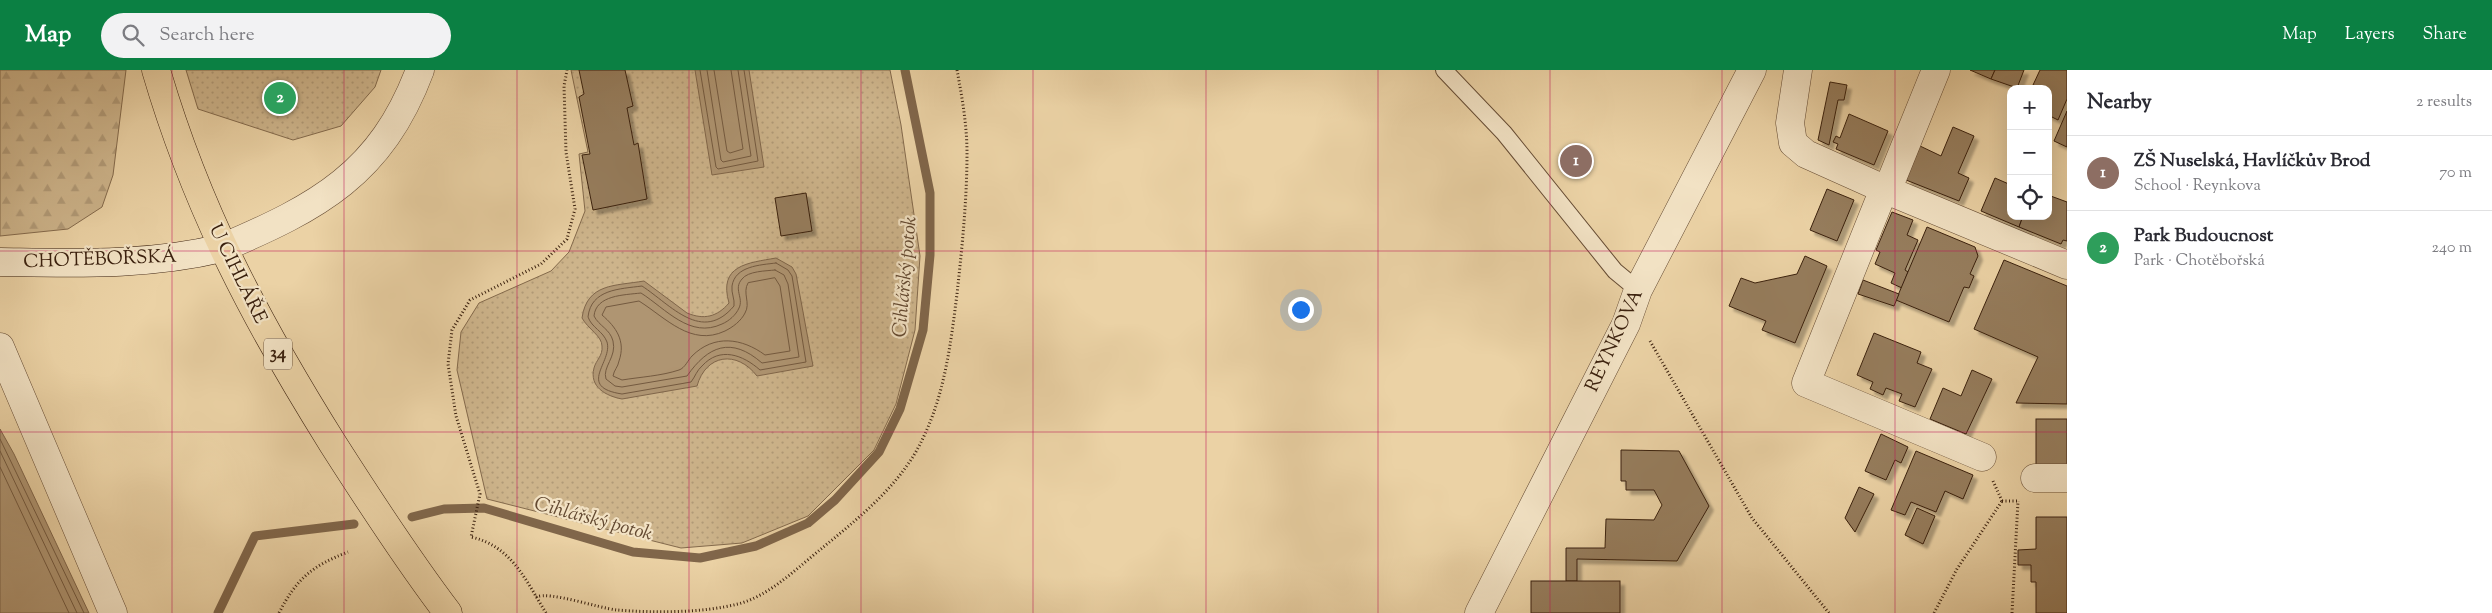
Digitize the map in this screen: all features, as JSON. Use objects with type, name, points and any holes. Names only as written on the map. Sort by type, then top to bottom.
[{"type":"main road","name":"U CIHLÁŘE","points":[[156,70],[192,179],[222,248],[261,325],[312,411],[373,507],[448,613]]},
{"type":"street","name":"CHOTĚBOŘSKÁ","points":[[0,262],[105,263],[183,258],[222,248],[295,215],[350,177],[369,158],[394,124],[420,70]]},
{"type":"street","name":"REYNKOVA","points":[[1479,613],[1626,324],[1638,290],[1752,70]]},
{"type":"street","points":[[1798,70],[1790,123],[1793,144],[1806,154],[1885,190],[2067,266]]},
{"type":"street","points":[[1936,70],[1806,383],[1982,457]]},
{"type":"street","points":[[0,347],[113,613]]},
{"type":"street","points":[[2035,478],[2067,478]]},
{"type":"lane","points":[[1444,70],[1504,133],[1615,271],[1638,290]]},
{"type":"path","points":[[546,613],[517,564],[508,555],[489,542],[471,536],[480,494],[456,416],[448,364],[452,330],[470,300],[541,264],[567,238],[575,209],[566,152],[564,86],[567,70]]},
{"type":"path","points":[[536,597],[549,596],[633,612],[721,607],[746,601],[792,572],[850,525],[887,490],[908,464],[924,436],[936,406],[952,338],[961,257],[967,152],[957,70]]},
{"type":"path","points":[[1626,324],[1644,330],[1752,518],[1829,613]]},
{"type":"path","points":[[1934,613],[1957,569],[2002,501]]},
{"type":"path","points":[[2012,613],[2018,501]]},
{"type":"path","points":[[279,613],[295,584],[304,576],[327,560],[348,552]]},
{"type":"green space","points":[[0,70],[126,70],[113,175],[102,207],[68,229],[0,236]]},
{"type":"green space","points":[[186,70],[381,70],[375,87],[341,126],[293,140],[198,109]]},
{"type":"green space","points":[[571,70],[890,70],[901,125],[920,256],[915,330],[896,404],[874,450],[808,516],[742,543],[681,548],[487,499],[457,370],[461,332],[479,303],[551,271],[569,252],[585,211],[579,154],[588,152]]},
{"type":"water","points":[[695,70],[749,70],[764,167],[712,175]]},
{"type":"water","points":[[776,258],[792,267],[796,274],[813,366],[757,376],[740,362],[732,359],[723,359],[707,367],[701,375],[697,386],[622,399],[610,396],[596,385],[593,375],[602,349],[601,342],[582,318],[585,307],[596,292],[604,288],[644,281],[687,313],[705,317],[715,314],[729,303],[728,281],[732,273],[738,268],[746,264]]},
{"type":"water","points":[[0,429],[14,454],[89,613],[0,613]]},
{"type":"building","points":[[579,70],[625,70],[633,106],[627,108],[634,145],[638,143],[647,199],[593,210],[582,155],[590,154],[579,97],[584,94]]},
{"type":"building","points":[[1970,70],[1995,70],[1991,79]]},
{"type":"building","points":[[1995,70],[2024,70],[2018,85],[2008,85],[1991,79]]},
{"type":"building","points":[[2040,70],[2067,70],[2067,99],[2058,120],[2052,117],[2052,85],[2033,85]]},
{"type":"building","points":[[1830,82],[1847,85],[1844,100],[1838,100],[1829,145],[1818,140]]},
{"type":"building","points":[[2067,111],[2067,147],[2054,141]]},
{"type":"building","points":[[1849,114],[1888,131],[1874,165],[1836,149],[1838,144],[1833,142],[1836,136],[1840,138]]},
{"type":"building","points":[[1953,127],[1974,136],[1958,173],[1969,178],[1959,201],[1906,180],[1920,146],[1941,156]]},
{"type":"building","points":[[1995,178],[2007,183],[2007,220],[2022,220],[2019,227],[1981,211]]},
{"type":"building","points":[[1827,189],[1854,200],[1837,241],[1810,230]]},
{"type":"building","points":[[806,193],[812,231],[781,236],[775,198]]},
{"type":"building","points":[[2052,196],[2067,202],[2067,241],[2063,240],[2061,244],[2019,227],[2022,220],[2052,220]]},
{"type":"building","points":[[1892,212],[1913,220],[1907,235],[1918,240],[1905,270],[1908,272],[1902,288],[1891,283],[1895,273],[1875,264],[1880,252],[1876,250]]},
{"type":"building","points":[[1927,227],[1975,247],[1978,256],[1970,274],[1974,276],[1969,288],[1964,287],[1949,322],[1896,300]]},
{"type":"building","points":[[1805,256],[1827,266],[1795,343],[1762,330],[1766,321],[1729,306],[1741,278],[1755,283],[1797,274]]},
{"type":"building","points":[[2004,260],[2067,286],[2067,404],[2016,403],[2038,357],[1974,329]]},
{"type":"building","points":[[1863,280],[1899,294],[1894,306],[1858,294]]},
{"type":"building","points":[[1874,333],[1921,352],[1917,363],[1932,369],[1915,407],[1899,401],[1902,394],[1886,388],[1883,395],[1870,389],[1873,382],[1857,375]]},
{"type":"building","points":[[1972,370],[1992,379],[1966,434],[1930,419],[1943,388],[1961,396]]},
{"type":"building","points":[[2036,419],[2067,419],[2067,466],[2036,466]]},
{"type":"building","points":[[1881,434],[1908,447],[1901,463],[1895,460],[1886,480],[1865,471]]},
{"type":"building","points":[[1621,450],[1679,451],[1709,506],[1677,561],[1577,559],[1577,581],[1566,581],[1566,548],[1605,548],[1606,519],[1654,520],[1662,505],[1654,490],[1626,490],[1626,481],[1621,481]]},
{"type":"building","points":[[1916,451],[1973,475],[1963,499],[1945,491],[1936,512],[1911,502],[1905,515],[1891,510]]},
{"type":"building","points":[[1859,487],[1874,494],[1855,532],[1845,518]]},
{"type":"building","points":[[1917,508],[1935,516],[1923,544],[1905,535]]},
{"type":"building","points":[[2036,517],[2067,517],[2067,613],[2036,613],[2036,582],[2031,582],[2031,565],[2018,565],[2018,550],[2036,549]]},
{"type":"building","points":[[1531,581],[1620,581],[1620,613],[1531,613]]},
{"type":"waterway","name":"Cihlářský potok","points":[[412,517],[444,509],[484,508],[633,552],[700,558],[756,546],[808,523],[835,500],[879,452],[900,409],[923,330],[930,255],[930,193],[905,70]]},
{"type":"waterway","name":"Cihlářský potok","points":[[218,613],[255,536],[354,524]]},
{"type":"place","name":"Park Budoucnost","points":[[280,98]]},
{"type":"place","name":"ZŠ Nuselská, Havlíčkův Brod","points":[[1576,161]]}]
